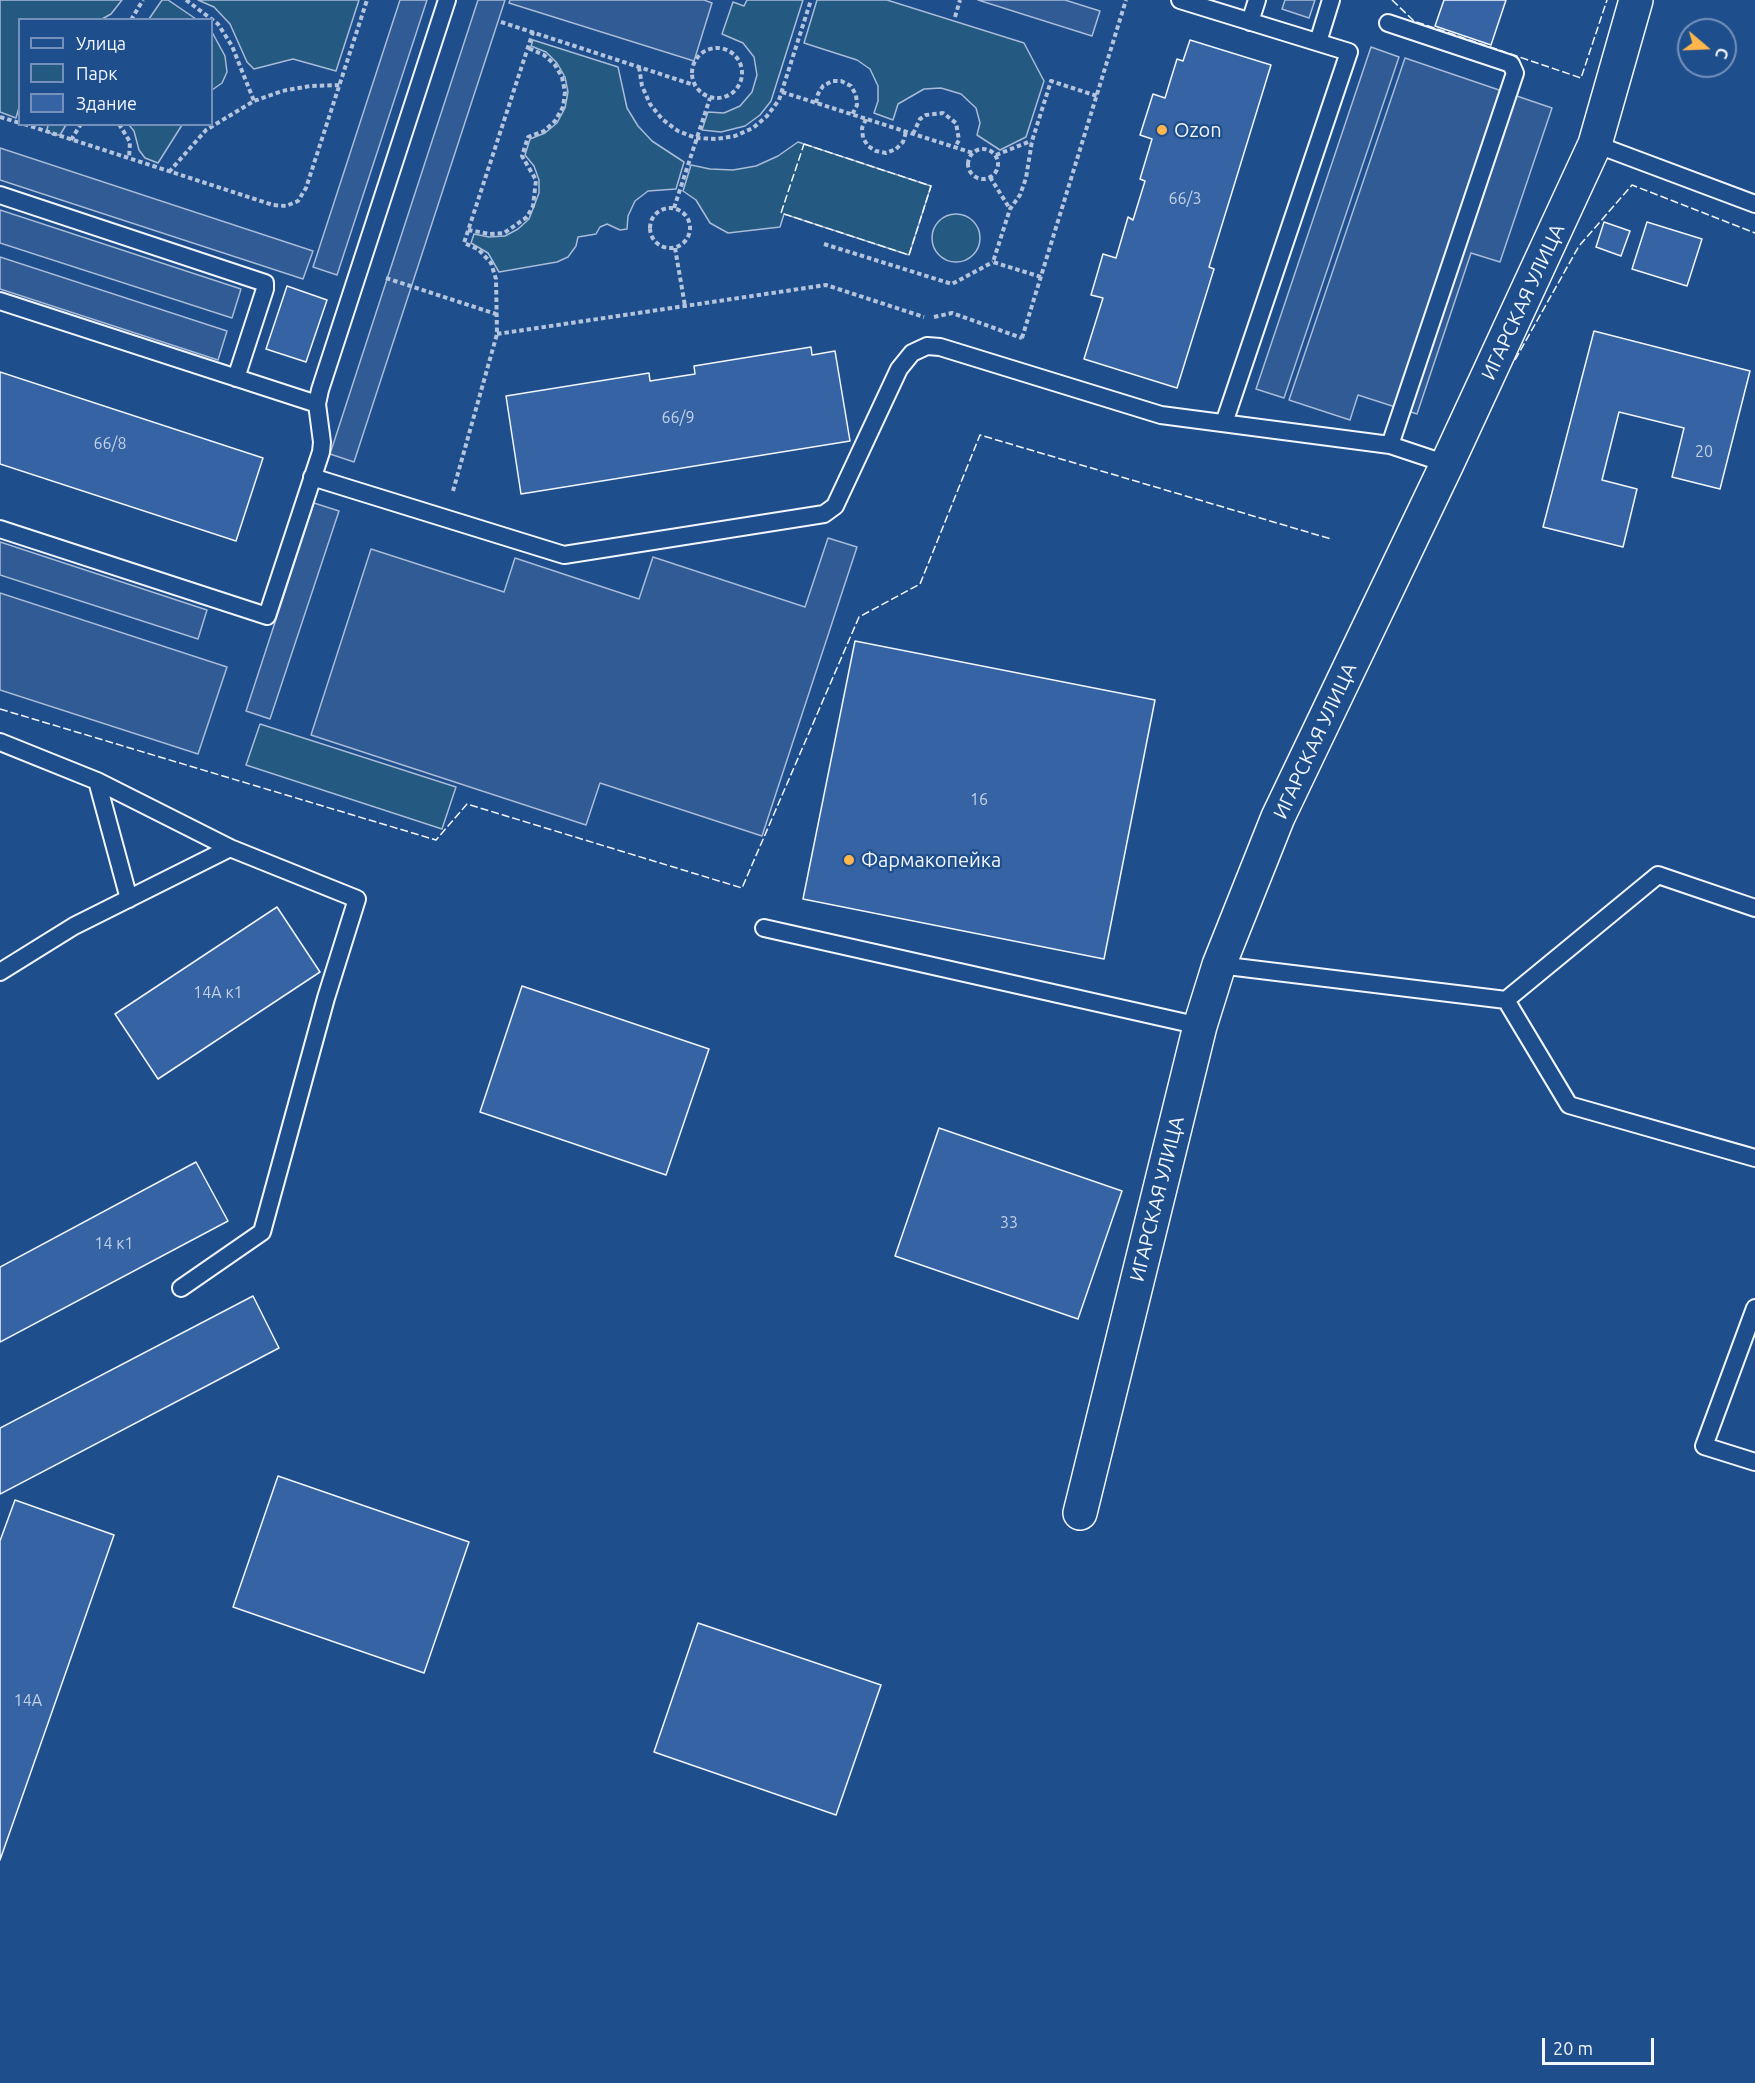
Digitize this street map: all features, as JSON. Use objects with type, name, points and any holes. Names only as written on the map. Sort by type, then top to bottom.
[{"type":"street","name":"ИГАРСКАЯ УЛИЦА","points":[[1080,1513],[1200,1026],[1220,965],[1278,817],[1447,464],[1595,144],[1636,0]]},
{"type":"lane","points":[[0,529],[267,616],[322,442],[317,404],[447,0]]},
{"type":"lane","points":[[1180,0],[1349,52],[1224,423]]},
{"type":"lane","points":[[1250,22],[1257,0]]},
{"type":"lane","points":[[1318,42],[1331,0]]},
{"type":"lane","points":[[1388,23],[1511,64],[1515,73],[1390,445]]},
{"type":"lane","points":[[1595,144],[1755,204]]},
{"type":"lane","points":[[0,195],[265,283],[266,289],[236,378]]},
{"type":"lane","points":[[0,301],[317,404]]},
{"type":"lane","points":[[312,477],[564,555],[824,514],[831,512],[835,506],[899,369],[912,353],[927,346],[940,347],[1161,415],[1390,445],[1447,464]]},
{"type":"lane","points":[[0,742],[97,781],[230,848],[357,899],[326,998],[262,1232],[181,1288]]},
{"type":"lane","points":[[97,781],[129,899]]},
{"type":"lane","points":[[0,972],[75,926],[230,848]]},
{"type":"lane","points":[[1220,965],[1506,1000],[1658,875],[1755,908]]},
{"type":"lane","points":[[764,928],[1200,1026]]},
{"type":"lane","points":[[1506,1000],[1569,1105],[1755,1158]]},
{"type":"lane","points":[[1755,1308],[1704,1446],[1755,1462]]},
{"type":"path","points":[[132,18],[143,0]]},
{"type":"path","points":[[186,0],[210,18]]},
{"type":"path","points":[[33,126],[273,206],[286,206],[298,201],[306,188],[367,0]]},
{"type":"path","points":[[639,67],[642,86],[650,104],[662,119],[678,130],[697,137],[716,140],[735,136],[753,128],[767,116],[782,92],[811,0]]},
{"type":"path","points":[[955,17],[960,0]]},
{"type":"path","points":[[1013,369],[1126,0]]},
{"type":"path","points":[[213,20],[232,46],[254,101]]},
{"type":"path","points":[[501,22],[694,85]]},
{"type":"path","points":[[445,518],[497,334],[496,279],[491,262],[478,249],[464,243],[533,32]]},
{"type":"path","points":[[468,230],[490,234],[504,233],[527,217],[533,206],[536,180],[522,156],[528,137],[544,131],[555,121],[563,107],[565,93],[562,77],[555,65],[544,55],[528,48]]},
{"type":"path","points":[[712,48],[723,48],[734,54],[740,63],[742,75],[739,86],[732,94],[721,98],[710,98],[700,93],[694,85],[691,72],[694,61],[702,52],[712,48]]},
{"type":"path","points":[[816,103],[823,86],[832,81],[841,81],[851,86],[856,95],[857,105],[852,115]]},
{"type":"path","points":[[824,244],[952,284],[993,262],[1010,209],[1020,195],[1026,178],[1032,141],[1051,81],[1097,96]]},
{"type":"path","points":[[213,126],[254,101],[310,86],[340,85]]},
{"type":"path","points":[[782,92],[974,153]]},
{"type":"path","points":[[674,209],[710,98]]},
{"type":"path","points":[[913,134],[920,119],[926,115],[943,113],[956,123],[959,140],[955,147]]},
{"type":"path","points":[[0,117],[18,122]]},
{"type":"path","points":[[866,119],[862,128],[863,138],[876,152],[886,153],[896,149],[903,142],[906,132]]},
{"type":"path","points":[[71,140],[80,126]]},
{"type":"path","points":[[120,126],[130,142],[129,158]]},
{"type":"path","points":[[169,171],[206,130],[213,126]]},
{"type":"path","points":[[996,155],[1032,141]]},
{"type":"path","points":[[979,149],[988,149],[996,155],[999,164],[996,173],[990,177],[978,178],[971,173],[968,163],[979,149]]},
{"type":"path","points":[[990,177],[1010,209]]},
{"type":"path","points":[[666,208],[674,209],[686,215],[690,224],[690,235],[684,243],[675,248],[664,248],[655,242],[651,232],[651,222],[657,213],[666,208]]},
{"type":"path","points":[[675,248],[685,306]]},
{"type":"path","points":[[993,262],[1041,277]]},
{"type":"path","points":[[359,269],[496,314]]},
{"type":"path","points":[[497,334],[826,285],[929,318],[952,313],[1022,338]]},
{"type":"green space","points":[[0,0],[122,0],[111,14],[104,18],[18,18],[18,111],[16,118],[0,112]]},
{"type":"green space","points":[[162,0],[168,0],[195,18],[150,18]]},
{"type":"green space","points":[[198,0],[359,0],[336,71],[293,59],[254,69],[247,62],[230,24],[214,7]]},
{"type":"green space","points":[[747,0],[803,0],[771,101],[760,115],[745,126],[721,132],[702,130],[708,112],[724,113],[740,106],[752,92],[757,75],[754,57],[743,43],[722,34],[733,2],[744,6]]},
{"type":"green space","points":[[817,0],[887,0],[1024,43],[1044,81],[1026,137],[1000,150],[977,135],[980,123],[976,108],[961,94],[941,88],[924,89],[898,104],[893,120],[874,113],[878,101],[878,86],[870,69],[857,60],[804,43]]},
{"type":"green space","points":[[213,34],[225,56],[227,72],[222,83],[213,89]]},
{"type":"green space","points":[[533,40],[618,67],[627,108],[638,126],[652,141],[684,162],[676,189],[648,191],[635,201],[628,216],[627,229],[620,230],[607,224],[600,227],[596,234],[578,237],[576,246],[568,257],[557,262],[499,272],[488,253],[471,243],[474,234],[489,237],[505,236],[518,229],[529,219],[539,193],[539,180],[534,166],[525,155],[530,139],[545,133],[557,123],[565,108],[568,92],[565,77],[557,63],[546,52],[531,46]]},
{"type":"green space","points":[[48,126],[65,126],[60,135],[53,135],[47,130]]},
{"type":"green space","points":[[130,126],[181,126],[158,163],[145,158],[139,150],[134,131]]},
{"type":"green space","points":[[798,142],[931,186],[909,255],[784,214],[780,227],[728,233],[710,223],[696,200],[683,191],[691,165],[733,170],[756,166],[778,156]]},
{"type":"green space","points":[[956,214],[973,221],[980,238],[973,255],[956,262],[939,255],[932,238],[939,221]]},
{"type":"green space","points":[[260,724],[456,787],[442,829],[246,765]]},
{"type":"shaded area","points":[[400,0],[427,0],[337,275],[313,267]]},
{"type":"shaded area","points":[[478,0],[505,0],[354,462],[330,454]]},
{"type":"shaded area","points":[[510,0],[704,0],[712,3],[694,61],[509,3]]},
{"type":"shaded area","points":[[978,0],[1065,0],[1100,11],[1092,36]]},
{"type":"shaded area","points":[[1285,0],[1315,0],[1309,18],[1282,9]]},
{"type":"shaded area","points":[[1371,47],[1399,57],[1284,398],[1256,389]]},
{"type":"shaded area","points":[[1405,58],[1552,108],[1500,262],[1471,253],[1417,414],[1358,395],[1350,420],[1289,400]]},
{"type":"shaded area","points":[[0,148],[313,251],[303,279],[0,180]]},
{"type":"shaded area","points":[[0,210],[241,289],[232,318],[0,243]]},
{"type":"shaded area","points":[[0,257],[227,331],[218,360],[0,289]]},
{"type":"shaded area","points":[[314,503],[339,511],[270,719],[246,711]]},
{"type":"shaded area","points":[[828,538],[857,547],[762,836],[600,783],[586,825],[311,735],[371,549],[504,592],[515,558],[639,599],[653,557],[805,607]]},
{"type":"shaded area","points":[[0,542],[207,610],[198,639],[0,575]]},
{"type":"shaded area","points":[[0,593],[227,667],[198,754],[0,690]]},
{"type":"building","points":[[1444,0],[1506,0],[1491,45],[1435,26]]},
{"type":"building","points":[[1190,40],[1271,65],[1209,267],[1214,269],[1177,388],[1084,359],[1103,298],[1091,295],[1103,254],[1116,258],[1128,217],[1133,220],[1145,181],[1140,179],[1152,139],[1140,135],[1153,94],[1165,98],[1177,59],[1183,61]]},
{"type":"building","points":[[1604,222],[1630,231],[1621,256],[1596,247]]},
{"type":"building","points":[[1647,222],[1702,239],[1687,286],[1632,269]]},
{"type":"building","points":[[287,286],[327,300],[306,362],[266,349]]},
{"type":"building","points":[[1594,331],[1750,371],[1720,489],[1672,477],[1684,428],[1619,412],[1602,480],[1637,489],[1623,547],[1543,527]]},
{"type":"building","points":[[811,347],[812,355],[835,351],[850,441],[521,494],[506,396],[649,373],[650,381],[695,374],[694,366]]},
{"type":"building","points":[[0,372],[263,458],[236,541],[0,464]]},
{"type":"building","points":[[855,641],[1155,700],[1104,959],[803,899]]},
{"type":"building","points":[[277,907],[320,972],[158,1079],[115,1014]]},
{"type":"building","points":[[522,986],[709,1049],[666,1175],[480,1112]]},
{"type":"building","points":[[939,1128],[1122,1191],[1078,1319],[895,1256]]},
{"type":"building","points":[[196,1162],[228,1221],[0,1342],[0,1267]]},
{"type":"building","points":[[253,1296],[279,1348],[0,1494],[0,1428]]},
{"type":"building","points":[[278,1476],[469,1542],[424,1673],[233,1607]]},
{"type":"building","points":[[15,1500],[114,1535],[0,1860],[0,1541]]},
{"type":"building","points":[[698,1623],[881,1685],[836,1815],[654,1752]]},
{"type":"fence","points":[[1392,0],[1414,21],[1581,78],[1607,0]]},
{"type":"fence","points":[[804,144],[931,186],[909,255],[781,213],[804,144]]},
{"type":"fence","points":[[1515,360],[1579,246],[1632,185],[1755,233]]},
{"type":"fence","points":[[0,709],[436,840],[467,804],[742,888],[859,617],[920,584],[980,435],[1331,539]]},
{"type":"place","name":"Ozon","points":[[1162,130]]},
{"type":"place","name":"Фармакопейка","points":[[849,860]]}]
